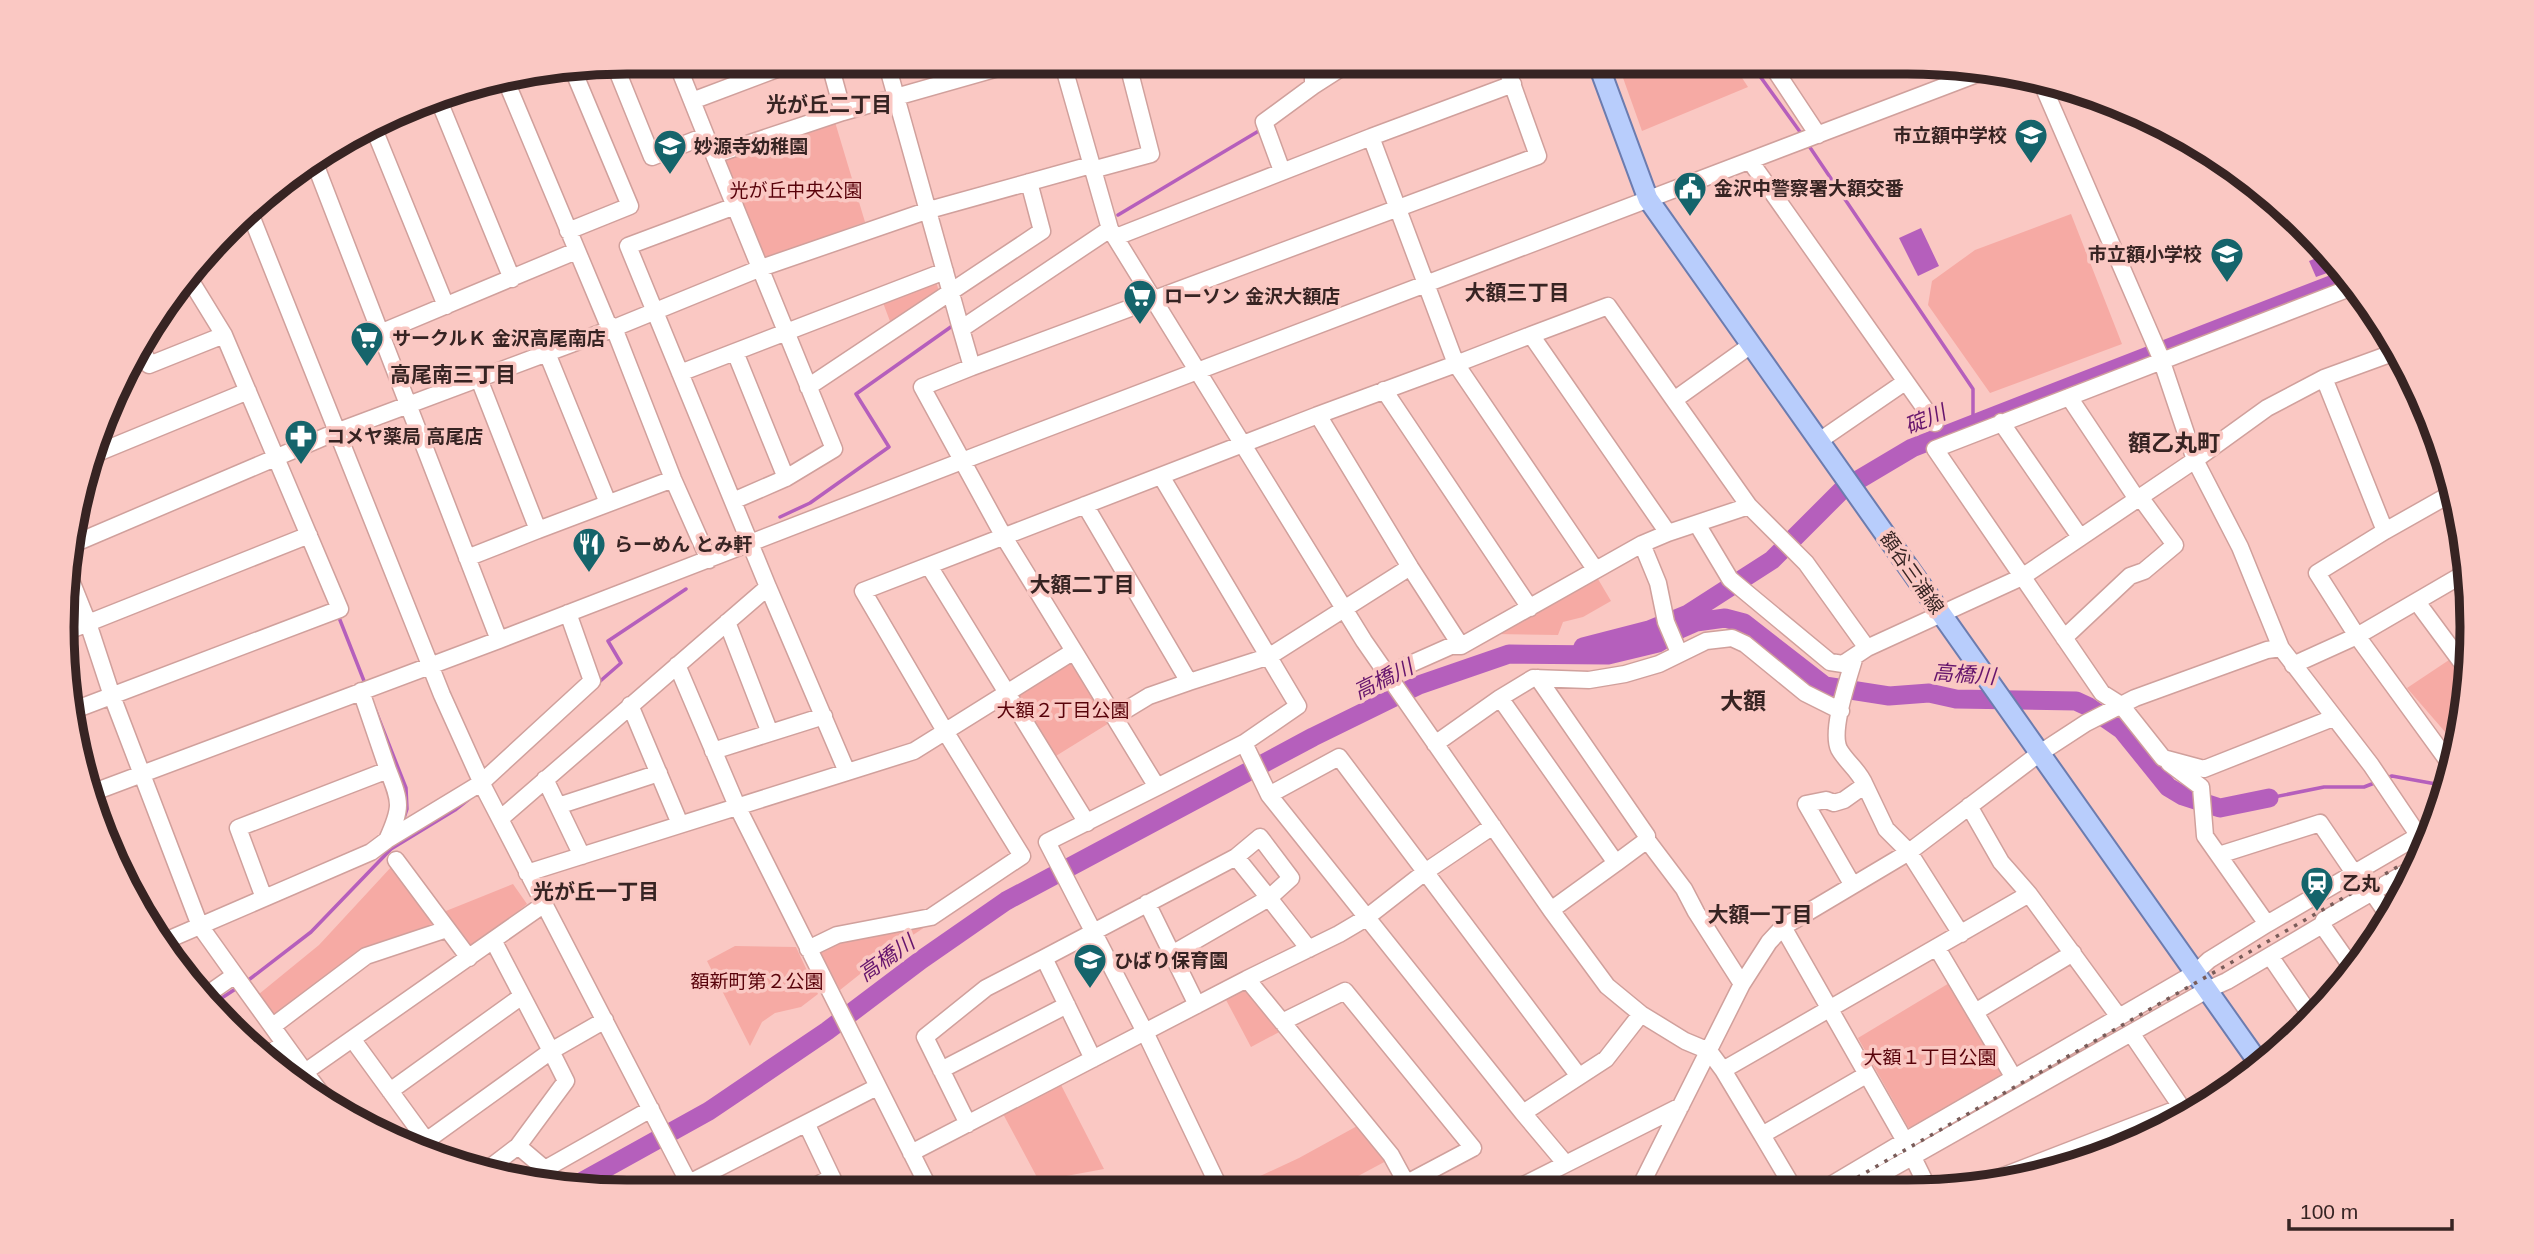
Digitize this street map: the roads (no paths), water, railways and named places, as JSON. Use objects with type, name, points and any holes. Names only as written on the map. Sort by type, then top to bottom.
[{"type":"main road","name":"額谷三浦線","points":[[1602,74],[1648,199],[2255,1057]]},
{"type":"street","points":[[619,74],[652,157],[705,136]]},
{"type":"street","points":[[681,74],[834,449],[786,478],[733,501]]},
{"type":"street","points":[[692,101],[764,74]]},
{"type":"street","points":[[833,74],[843,112]]},
{"type":"street","points":[[890,74],[972,367]]},
{"type":"street","points":[[714,155],[843,112],[978,74]]},
{"type":"street","points":[[1066,74],[1091,167],[1113,233],[1343,609],[1551,910],[1608,986],[1641,1014],[1685,1041],[1709,1051],[1789,1180]]},
{"type":"street","points":[[80,541],[336,432],[614,328],[761,268],[929,210],[1029,182],[1151,154],[1130,74]]},
{"type":"street","points":[[1313,74],[1313,86]]},
{"type":"street","points":[[1282,171],[1264,122],[1332,74]]},
{"type":"street","points":[[1157,787],[1004,537],[922,387],[1538,156],[1509,74]]},
{"type":"street","points":[[1779,74],[1809,138]]},
{"type":"street","points":[[568,231],[631,206],[576,76]]},
{"type":"street","points":[[98,790],[709,560],[1969,77]]},
{"type":"street","points":[[960,324],[1113,233],[1513,84]]},
{"type":"street","points":[[508,86],[607,322],[614,328],[673,479],[709,560]]},
{"type":"street","points":[[2045,91],[2160,355],[2196,460],[2240,547],[2281,648],[2371,765],[2419,837]]},
{"type":"street","points":[[441,106],[512,279]]},
{"type":"street","points":[[376,134],[446,306]]},
{"type":"street","points":[[1371,137],[1456,364],[1595,569]]},
{"type":"street","points":[[1750,161],[1935,423]]},
{"type":"street","points":[[317,169],[499,640]]},
{"type":"street","points":[[808,387],[1041,231],[1029,182]]},
{"type":"street","points":[[735,206],[628,246],[847,772]]},
{"type":"street","points":[[253,220],[428,666],[543,905],[606,1020],[687,1180]]},
{"type":"street","points":[[380,333],[576,251]]},
{"type":"street","points":[[680,373],[945,271]]},
{"type":"street","points":[[80,708],[340,609],[224,335],[193,284]]},
{"type":"street","points":[[2267,924],[2205,836],[2201,787],[2163,758],[2102,694],[1935,449],[2069,397],[2160,355],[2345,289]]},
{"type":"street","points":[[1022,856],[863,591],[1242,443],[1608,306],[1749,506],[1796,552],[1861,652]]},
{"type":"street","points":[[145,355],[149,365],[224,335]]},
{"type":"street","points":[[1531,335],[1668,533]]},
{"type":"street","points":[[1674,400],[1751,345]]},
{"type":"street","points":[[735,352],[786,478]]},
{"type":"street","points":[[547,353],[608,503]]},
{"type":"street","points":[[1697,524],[1727,573],[1743,590],[1830,663],[1843,664],[1861,652],[2022,577],[2196,460],[2267,408],[2324,377],[2388,354]]},
{"type":"street","points":[[2324,377],[2385,531]]},
{"type":"street","points":[[479,379],[538,530]]},
{"type":"street","points":[[1819,441],[1905,382]]},
{"type":"street","points":[[1384,390],[1530,608]]},
{"type":"street","points":[[104,446],[248,391]]},
{"type":"street","points":[[2064,638],[2130,576],[2144,571],[2175,545],[2138,498],[2069,397]]},
{"type":"street","points":[[1318,415],[1461,646]]},
{"type":"street","points":[[2001,422],[2080,537]]},
{"type":"street","points":[[808,949],[837,935],[931,917],[1022,856],[1049,845],[1157,787],[1245,746],[1298,706],[1161,475]]},
{"type":"street","points":[[467,558],[673,479]]},
{"type":"street","points":[[2445,498],[2317,573],[2357,636],[2445,757]]},
{"type":"street","points":[[1085,505],[1189,682]]},
{"type":"street","points":[[1389,675],[1451,646],[1461,646],[1642,544],[1749,506]]},
{"type":"street","points":[[74,629],[309,535]]},
{"type":"street","points":[[1642,544],[1658,583],[1666,622],[1677,648]]},
{"type":"street","points":[[929,566],[1087,823]]},
{"type":"street","points":[[1116,716],[1149,696],[1270,656],[1410,567]]},
{"type":"street","points":[[2292,665],[2357,636],[2458,577]]},
{"type":"street","points":[[500,819],[768,586]]},
{"type":"street","points":[[75,591],[111,696],[200,926],[313,1083]]},
{"type":"street","points":[[2417,601],[2459,659]]},
{"type":"street","points":[[170,939],[372,852],[387,840],[483,785],[592,681],[568,613]]},
{"type":"street","points":[[727,622],[770,733]]},
{"type":"street","points":[[1435,744],[1532,678],[1589,680],[1625,674],[1659,664],[1706,641],[1732,638],[1745,644],[1805,693],[1842,707]]},
{"type":"street","points":[[1644,1180],[1742,984],[1769,942],[1783,927],[1909,852],[2040,753],[2085,723],[2116,707],[2267,650],[2281,648]]},
{"type":"street","points":[[527,873],[914,751],[1074,651]]},
{"type":"street","points":[[1861,652],[1850,674],[1836,731],[1839,748],[1860,773],[1886,829],[1909,852],[1961,934]]},
{"type":"street","points":[[677,665],[737,806],[925,1180]]},
{"type":"street","points":[[1538,678],[1647,836],[1647,840],[1684,889],[1742,984]]},
{"type":"street","points":[[361,691],[400,799],[396,819],[387,840]]},
{"type":"street","points":[[1500,698],[1616,863]]},
{"type":"street","points":[[630,705],[680,824]]},
{"type":"street","points":[[713,751],[824,716]]},
{"type":"street","points":[[2163,758],[2204,769],[2333,718]]},
{"type":"street","points":[[1245,746],[1268,792],[1366,918],[1565,1163]]},
{"type":"street","points":[[1268,792],[1339,757],[1578,1075]]},
{"type":"street","points":[[264,898],[238,828],[388,769]]},
{"type":"street","points":[[558,806],[659,774]]},
{"type":"street","points":[[545,779],[582,856]]},
{"type":"street","points":[[1852,884],[1805,804],[1844,800],[1865,785]]},
{"type":"street","points":[[1969,806],[2001,862],[2029,894],[2119,1017]]},
{"type":"street","points":[[2219,855],[2319,823],[2354,873]]},
{"type":"street","points":[[911,1153],[1366,918],[1425,872],[1493,826]]},
{"type":"street","points":[[968,1124],[925,1037],[986,988],[1236,857],[1260,837],[1291,878],[1269,898],[1172,954]]},
{"type":"street","points":[[1551,910],[1647,840]]},
{"type":"street","points":[[1049,845],[1145,1032],[1216,1180]]},
{"type":"street","points":[[1839,1180],[2195,973],[2267,924],[2354,873],[2415,845]]},
{"type":"street","points":[[1236,857],[1309,949]]},
{"type":"street","points":[[396,860],[469,958]]},
{"type":"street","points":[[1871,1180],[2227,981],[2401,875]]},
{"type":"street","points":[[2372,892],[2383,908]]},
{"type":"street","points":[[1723,1070],[2029,894]]},
{"type":"street","points":[[1147,903],[1197,1005]]},
{"type":"street","points":[[305,1072],[353,1041],[543,905]]},
{"type":"street","points":[[2322,925],[2348,962]]},
{"type":"street","points":[[1783,927],[1914,1156],[1924,1180]]},
{"type":"street","points":[[273,1026],[366,956],[447,929]]},
{"type":"street","points":[[493,940],[566,1081],[517,1146],[494,1164]]},
{"type":"street","points":[[1937,948],[2014,1078]]},
{"type":"street","points":[[1975,1012],[2073,953]]},
{"type":"street","points":[[2270,956],[2306,1009]]},
{"type":"street","points":[[1044,958],[1093,1059]]},
{"type":"street","points":[[1247,979],[1391,1155],[1404,1180]]},
{"type":"street","points":[[212,993],[239,981]]},
{"type":"street","points":[[1282,1022],[1345,991],[1473,1148],[1420,1180]]},
{"type":"street","points":[[390,1091],[522,996]]},
{"type":"street","points":[[941,1070],[1067,1005]]},
{"type":"street","points":[[1523,1114],[1578,1075],[1606,1059],[1641,1014]]},
{"type":"street","points":[[353,1041],[426,1141],[551,1051],[606,1020]]},
{"type":"street","points":[[2131,1033],[2182,1107]]},
{"type":"street","points":[[272,1052],[284,1043]]},
{"type":"street","points":[[1762,1135],[1866,1075]]},
{"type":"street","points":[[706,1180],[877,1087]]},
{"type":"street","points":[[1532,1180],[1681,1106]]},
{"type":"street","points":[[517,1146],[545,1169],[652,1111]]},
{"type":"street","points":[[2031,1166],[2160,1119]]},
{"type":"street","points":[[807,1125],[834,1180]]},
{"type":"waterway","points":[[1758,74],[1803,136]]},
{"type":"waterway","points":[[1118,215],[1262,129]]},
{"type":"waterway","points":[[1807,143],[1973,389],[1973,422]]},
{"type":"waterway","name":"碇川","points":[[1583,647],[1649,630],[1688,614],[1772,560],[1843,489],[1912,448],[2339,282]]},
{"type":"waterway","points":[[780,517],[810,503],[889,447],[856,394],[955,324]]},
{"type":"waterway","points":[[598,683],[621,663],[608,641],[686,589]]},
{"type":"waterway","points":[[338,615],[366,686]]},
{"type":"waterway","name":"高橋川","points":[[587,1179],[709,1111],[827,1031],[921,960],[1006,901],[1313,737],[1419,685],[1509,654],[1608,655],[1658,643],[1696,622],[1725,618],[1744,623],[1825,686],[1889,696],[1929,693],[1956,699],[2076,701],[2122,730],[2168,787],[2183,796],[2220,808],[2269,798]]},
{"type":"waterway","points":[[375,709],[406,788],[407,809],[402,824]]},
{"type":"waterway","points":[[2384,779],[2392,776],[2438,784]]},
{"type":"waterway","points":[[2269,798],[2324,787],[2364,787],[2377,782]]},
{"type":"waterway","points":[[246,982],[311,932],[391,849],[469,799]]},
{"type":"waterway","points":[[219,1000],[237,988]]},
{"type":"railway","points":[[1853,1180],[2408,861]]},
{"type":"place","name":"市立額中学校","points":[[2031,165]]},
{"type":"place","name":"妙源寺幼稚園","points":[[670,176]]},
{"type":"place","name":"金沢中警察署大額交番","points":[[1690,218]]},
{"type":"place","name":"市立額小学校","points":[[2227,284]]},
{"type":"place","name":"ローソン 金沢大額店","points":[[1140,326]]},
{"type":"place","name":"サークルＫ 金沢高尾南店","points":[[367,368]]},
{"type":"place","name":"コメヤ薬局 高尾店","points":[[301,466]]},
{"type":"place","name":"らーめん とみ軒","points":[[589,574]]},
{"type":"place","name":"乙丸","points":[[2317,913]]},
{"type":"place","name":"ひばり保育園","points":[[1090,990]]},
{"type":"district","name":"光が丘二丁目","points":[[829,104]]},
{"type":"district","name":"大額三丁目","points":[[1517,292]]},
{"type":"district","name":"高尾南三丁目","points":[[453,374]]},
{"type":"district","name":"額乙丸町","points":[[2174,443]]},
{"type":"district","name":"大額二丁目","points":[[1082,584]]},
{"type":"district","name":"大額","points":[[1743,701]]},
{"type":"district","name":"光が丘一丁目","points":[[596,891]]},
{"type":"district","name":"大額一丁目","points":[[1760,914]]},
{"type":"park label","name":"光が丘中央公園","points":[[796,190]]},
{"type":"park label","name":"大額２丁目公園","points":[[1063,710]]},
{"type":"park label","name":"額新町第２公園","points":[[757,981]]},
{"type":"park label","name":"大額１丁目公園","points":[[1930,1057]]}]
